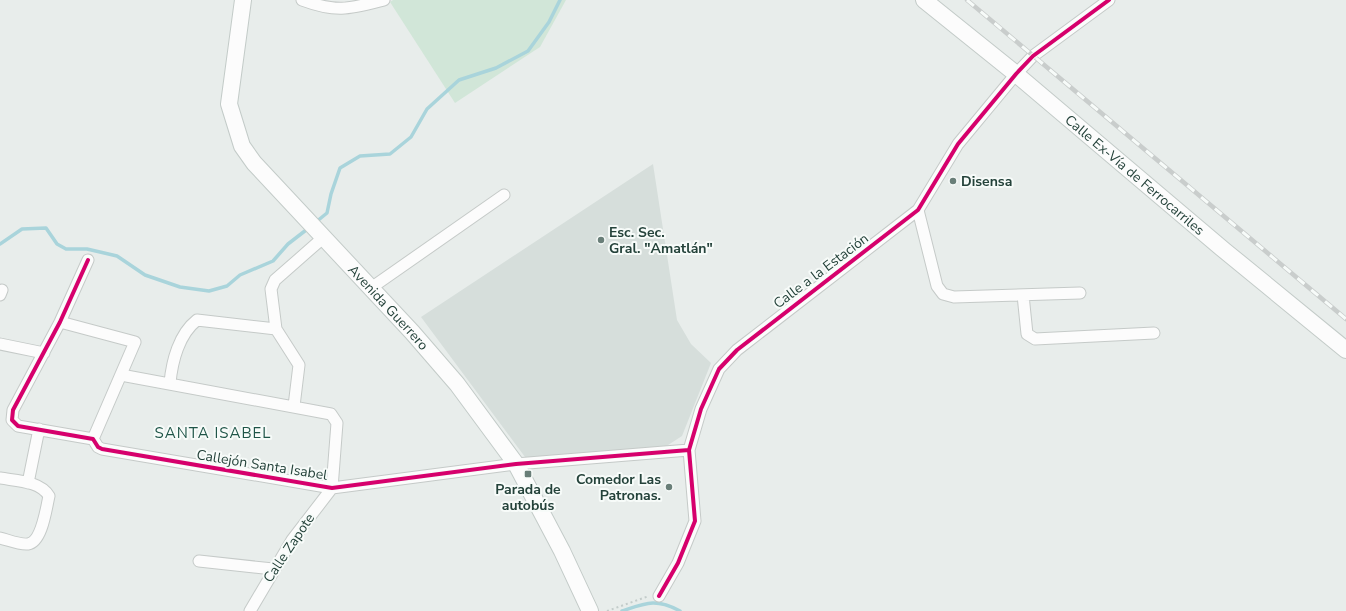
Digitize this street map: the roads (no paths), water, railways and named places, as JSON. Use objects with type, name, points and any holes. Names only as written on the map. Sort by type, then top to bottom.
[{"type":"main road","name":"Avenida Guerrero","points":[[243,0],[229,104],[242,146],[254,163],[371,288],[457,384],[516,464],[562,551],[590,611]]},
{"type":"main road","name":"Calle Ex-Vía de Ferrocarriles","points":[[924,0],[1016,74],[1225,251],[1346,350]]},
{"type":"street","points":[[302,0],[324,8],[352,9],[384,0]]},
{"type":"street","name":"Calle a la Estación","points":[[689,450],[701,409],[719,369],[732,355],[918,210],[958,144],[1016,74],[1033,56],[1109,0]]},
{"type":"street","points":[[371,288],[504,195]]},
{"type":"street","points":[[918,210],[937,286],[943,294],[954,297],[1080,293]]},
{"type":"street","points":[[294,406],[299,364],[276,329],[271,288],[275,280],[321,234]]},
{"type":"street","points":[[0,344],[44,353],[60,322],[88,260]]},
{"type":"street","points":[[1024,295],[1027,334],[1035,339],[1154,332]]},
{"type":"street","points":[[170,383],[171,372],[184,332],[198,320],[276,329]]},
{"type":"street","points":[[60,322],[135,342],[93,439]]},
{"type":"street","name":"Callejón Santa Isabel","points":[[44,353],[13,410],[12,420],[18,426],[93,439],[98,447],[102,449],[332,488],[516,464]]},
{"type":"street","points":[[121,375],[331,414],[337,424],[332,488]]},
{"type":"street","points":[[28,483],[39,429]]},
{"type":"street","points":[[516,464],[689,450],[695,521],[678,563],[659,596]]},
{"type":"street","points":[[0,478],[28,483],[44,489],[49,496],[39,535],[34,542],[26,544],[0,538]]},
{"type":"street","name":"Calle Zapote","points":[[250,611],[273,569],[292,540],[332,488]]},
{"type":"street","points":[[199,561],[273,569]]},
{"type":"waterway","points":[[316,222],[327,213],[331,194],[340,168],[360,156],[390,154],[411,137],[427,109],[459,80],[496,68],[528,51],[549,22],[560,0]]},
{"type":"waterway","points":[[0,244],[22,229],[46,228],[57,244],[66,249],[87,249],[117,256],[145,275],[180,287],[209,291],[227,286],[240,275],[273,261],[288,244],[310,227]]},
{"type":"waterway","points":[[622,611],[651,603],[664,604],[680,611]]},
{"type":"railway","points":[[967,0],[1346,319]]},
{"type":"place","name":"Disensa","points":[[953,181]]},
{"type":"place","name":"Esc. Sec. Gral. \"Amatlán\"","points":[[601,240]]},
{"type":"place","name":"Parada de autobús","points":[[528,474]]},
{"type":"place","name":"Comedor Las Patronas.","points":[[669,487]]},
{"type":"district","name":"SANTA ISABEL","points":[[213,433]]}]
